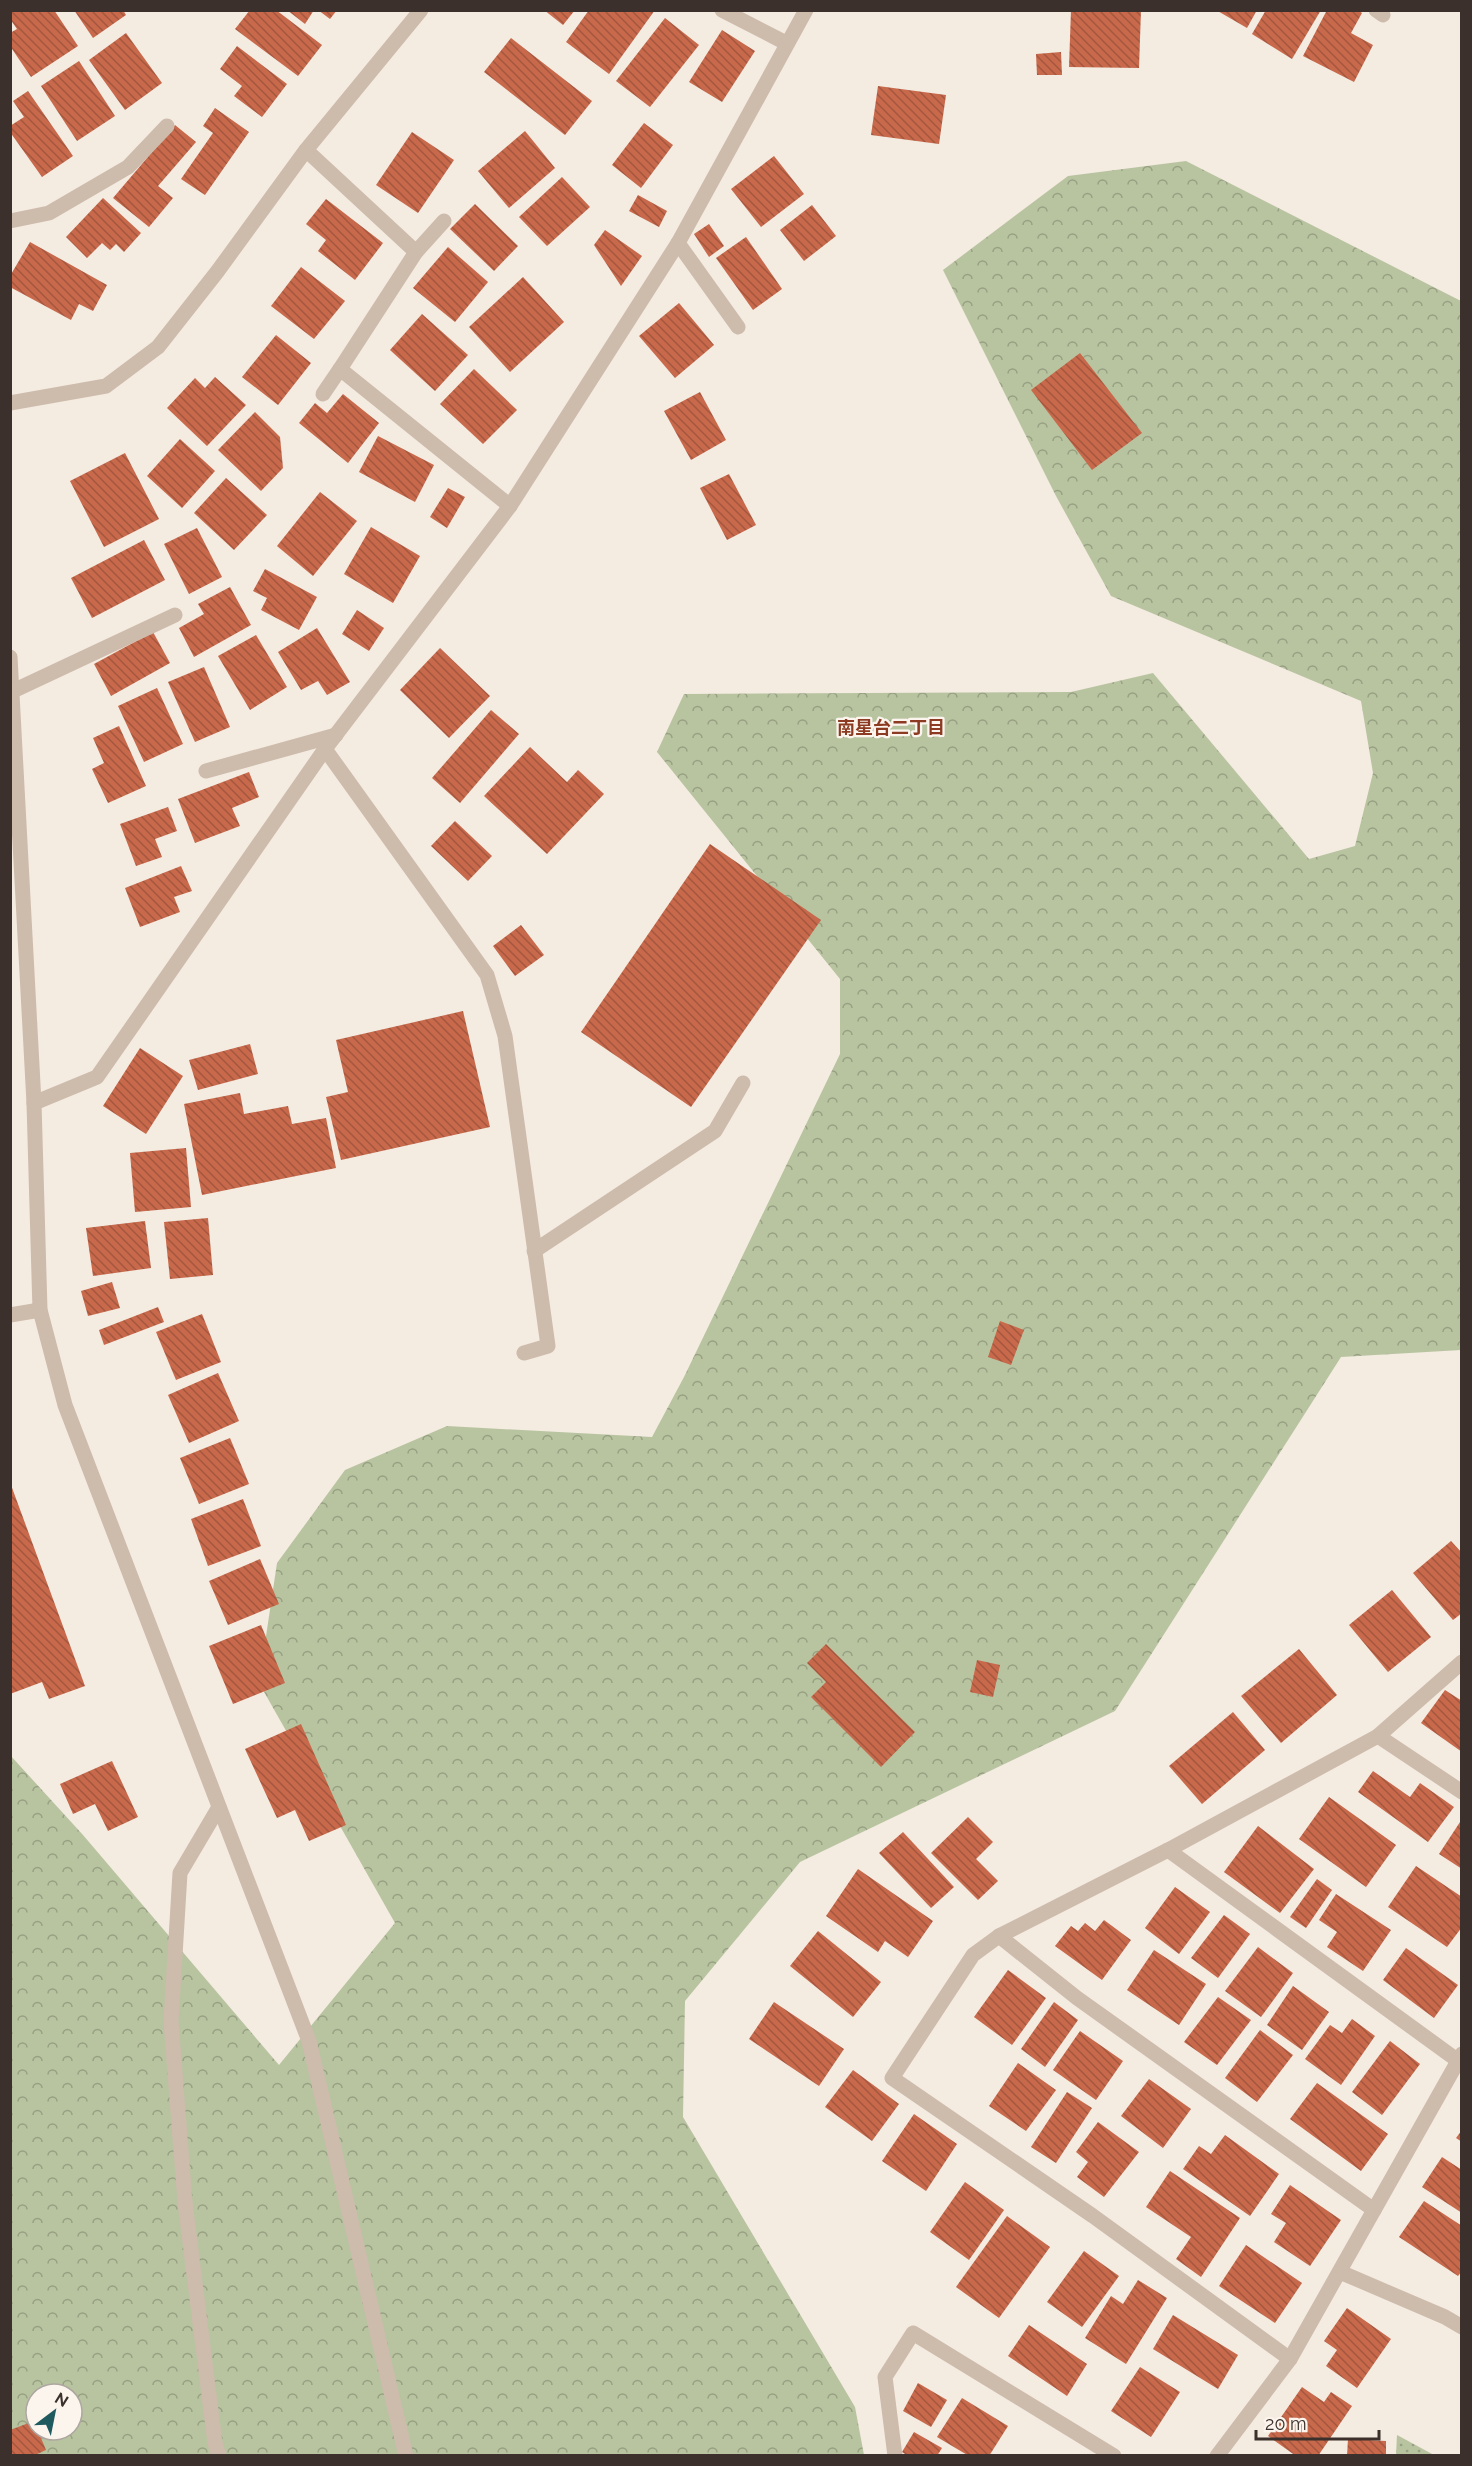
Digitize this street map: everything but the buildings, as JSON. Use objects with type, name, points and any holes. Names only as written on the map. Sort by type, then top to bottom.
[{"type":"street","points":[[10,403],[106,386],[158,347],[217,272],[306,150],[421,10]]},
{"type":"street","points":[[722,10],[786,44]]},
{"type":"street","points":[[34,1103],[97,1077],[325,749],[510,506],[678,243],[806,10]]},
{"type":"street","points":[[10,221],[49,213],[128,167],[167,126]]},
{"type":"street","points":[[306,150],[416,252]]},
{"type":"street","points":[[323,394],[416,252],[444,221]]},
{"type":"street","points":[[678,243],[738,327]]},
{"type":"street","points":[[340,369],[510,506]]},
{"type":"street","points":[[13,691],[175,615]]},
{"type":"street","points":[[10,657],[34,1103],[40,1310],[65,1405],[309,2041],[406,2456]]},
{"type":"street","points":[[206,771],[336,735]]},
{"type":"street","points":[[325,749],[487,975],[505,1036],[548,1346],[524,1353]]},
{"type":"street","points":[[534,1251],[715,1131],[743,1083]]},
{"type":"street","points":[[10,1315],[40,1310]]},
{"type":"street","points":[[1290,2359],[1093,2216],[892,2078],[973,1955],[999,1936],[1168,1850],[1378,1736],[1461,1662]]},
{"type":"street","points":[[1378,1736],[1461,1792]]},
{"type":"street","points":[[219,1807],[180,1873],[171,2021],[185,2202],[215,2443],[219,2456]]},
{"type":"street","points":[[1168,1850],[1459,2057],[1290,2359],[1218,2456]]},
{"type":"street","points":[[999,1936],[1077,1998],[1374,2210]]},
{"type":"street","points":[[1340,2272],[1445,2317],[1461,2327]]},
{"type":"street","points":[[895,2456],[885,2377],[913,2332],[1114,2456]]},
{"type":"green space","points":[[1186,161],[1461,301],[1461,1350],[1341,1357],[1115,1711],[800,1862],[685,2001],[683,2117],[855,2407],[864,2455],[11,2455],[10,1755],[83,1835],[279,2065],[395,1923],[259,1683],[277,1563],[345,1470],[447,1426],[652,1437],[684,1377],[840,1054],[840,979],[657,752],[684,694],[1071,692],[1153,673],[1309,859],[1355,846],[1373,773],[1361,701],[1111,596],[1056,496],[943,270],[1068,176]]},
{"type":"green space","points":[[1397,2435],[1434,2455],[1396,2455]]},
{"type":"district","name":"南星台二丁目","points":[[891,727]]}]
